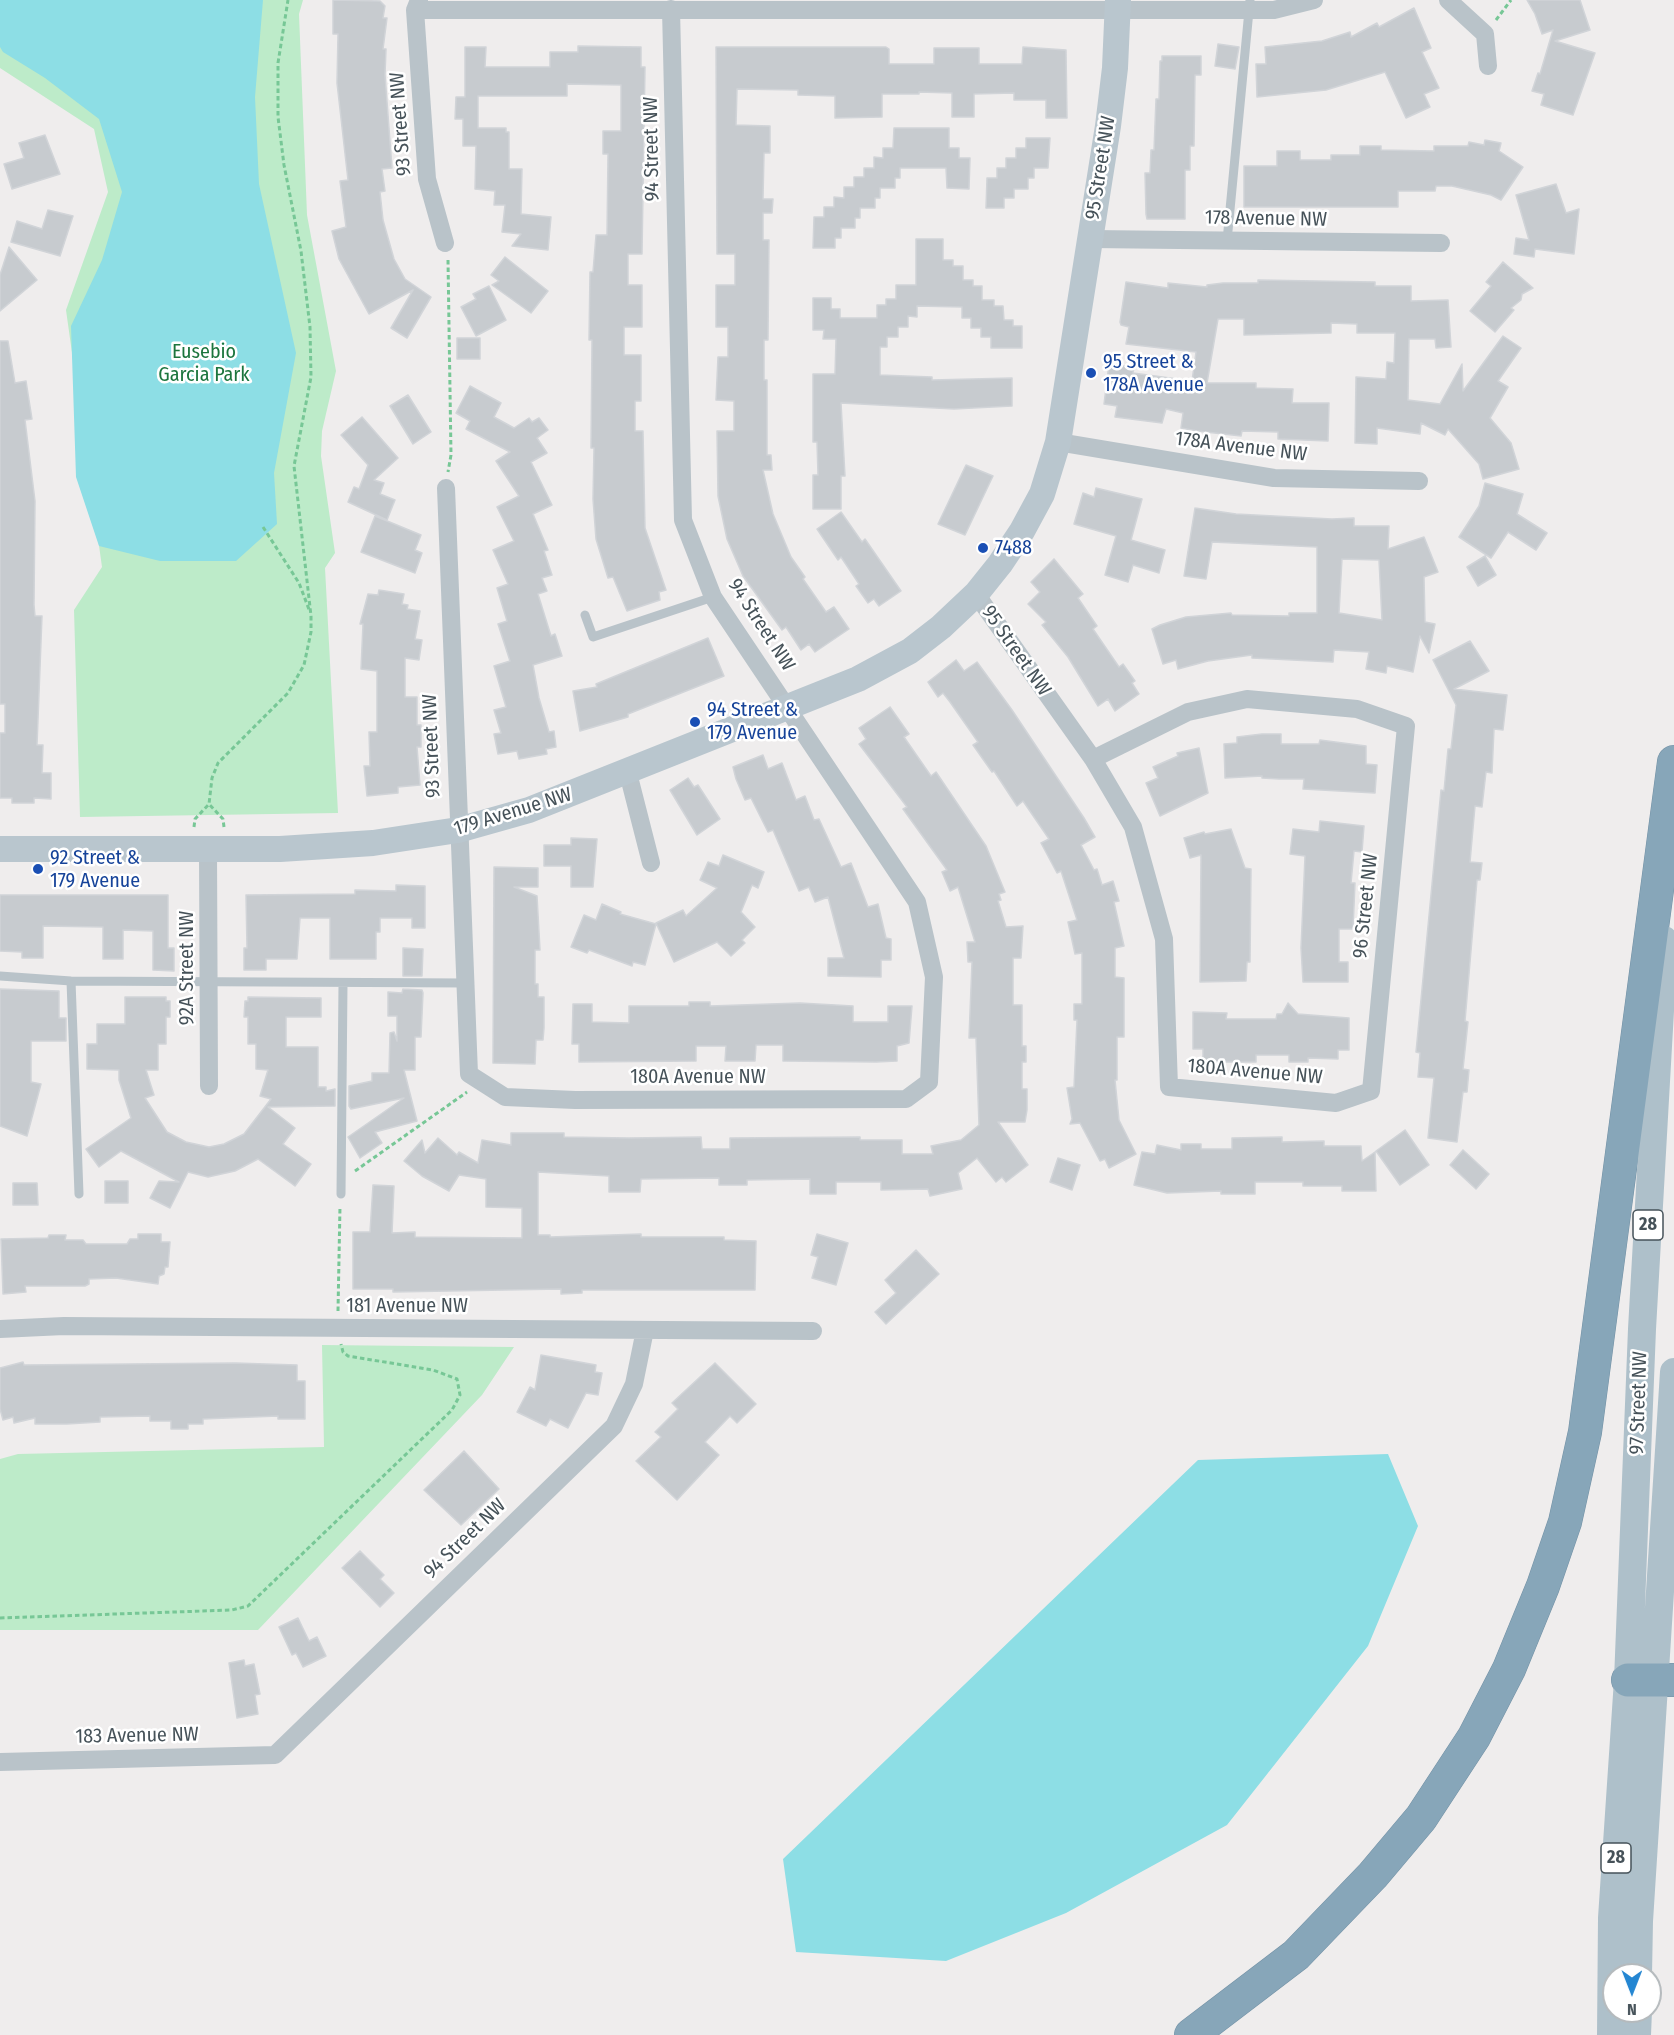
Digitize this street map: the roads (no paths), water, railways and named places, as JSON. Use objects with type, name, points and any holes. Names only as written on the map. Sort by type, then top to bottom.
[{"type":"highway","points":[[1191,2035],[1296,1955],[1373,1875],[1421,1818],[1474,1737],[1509,1669],[1543,1586],[1565,1522],[1585,1432],[1674,762]]},
{"type":"main road","name":"97 Street NW","points":[[1611,2035],[1612,1918],[1652,1680],[1642,1329],[1674,771]]},
{"type":"main road","name":"97 Street NW","points":[[1638,1963],[1652,1680],[1674,1372]]},
{"type":"street","points":[[417,5],[671,9],[1250,5],[1274,10],[1314,0]]},
{"type":"street","points":[[1448,0],[1485,34],[1488,66]]},
{"type":"street","name":"93 Street NW","points":[[417,5],[427,179],[445,243]]},
{"type":"street","name":"95 Street NW","points":[[1118,6],[1113,91],[1058,442],[1042,494],[1022,531],[976,594],[1093,759],[1133,827],[1164,939],[1169,1087]]},
{"type":"street","name":"94 Street NW","points":[[671,9],[683,520],[713,597],[788,705],[918,902],[934,977],[929,1082]]},
{"type":"street","name":"178 Avenue NW","points":[[1091,239],[1441,243]]},
{"type":"street","name":"178A Avenue NW","points":[[1058,442],[1274,478],[1419,481]]},
{"type":"street","name":"93 Street NW","points":[[446,488],[465,983],[475,1078]]},
{"type":"street","name":"179 Avenue NW","points":[[0,849],[208,850],[373,843],[458,830],[529,810],[628,773],[788,705],[858,679],[910,651],[941,627],[976,594]]},
{"type":"street","name":"96 Street NW","points":[[1093,759],[1188,712],[1247,699],[1358,709],[1406,726],[1371,1091]]},
{"type":"street","points":[[628,773],[651,863]]},
{"type":"street","name":"92A Street NW","points":[[208,850],[209,1086]]},
{"type":"street","name":"180A Avenue NW","points":[[475,1078],[505,1097],[646,1100],[906,1099],[929,1082]]},
{"type":"street","name":"180A Avenue NW","points":[[1169,1087],[1336,1102],[1371,1091]]},
{"type":"street","name":"181 Avenue NW","points":[[0,1329],[31,1326],[813,1331]]},
{"type":"street","name":"94 Street NW","points":[[275,1755],[614,1426],[634,1384],[645,1330]]},
{"type":"street","name":"183 Avenue NW","points":[[0,1762],[275,1755]]},
{"type":"lane","points":[[1227,241],[1250,5]]},
{"type":"lane","points":[[585,615],[593,637],[713,597]]},
{"type":"lane","points":[[0,976],[71,981],[465,983]]},
{"type":"lane","points":[[71,981],[79,1194]]},
{"type":"lane","points":[[341,1194],[343,984]]},
{"type":"water","points":[[0,0],[263,0],[255,97],[259,184],[296,353],[274,473],[277,524],[236,561],[160,561],[99,546],[76,477],[71,326],[102,260],[122,192],[99,119],[45,78],[3,52],[0,47]]},
{"type":"water","points":[[1388,1454],[1418,1526],[1368,1646],[1227,1825],[1066,1913],[946,1961],[796,1952],[783,1859],[1198,1460]]},
{"type":"place","name":"95 Street & 178A Avenue","points":[[1091,373]]},
{"type":"place","name":"7488","points":[[983,548]]},
{"type":"place","name":"94 Street & 179 Avenue","points":[[695,722]]},
{"type":"place","name":"92 Street & 179 Avenue","points":[[38,869]]},
{"type":"park label","name":"Eusebio Garcia Park","points":[[204,364]]}]
